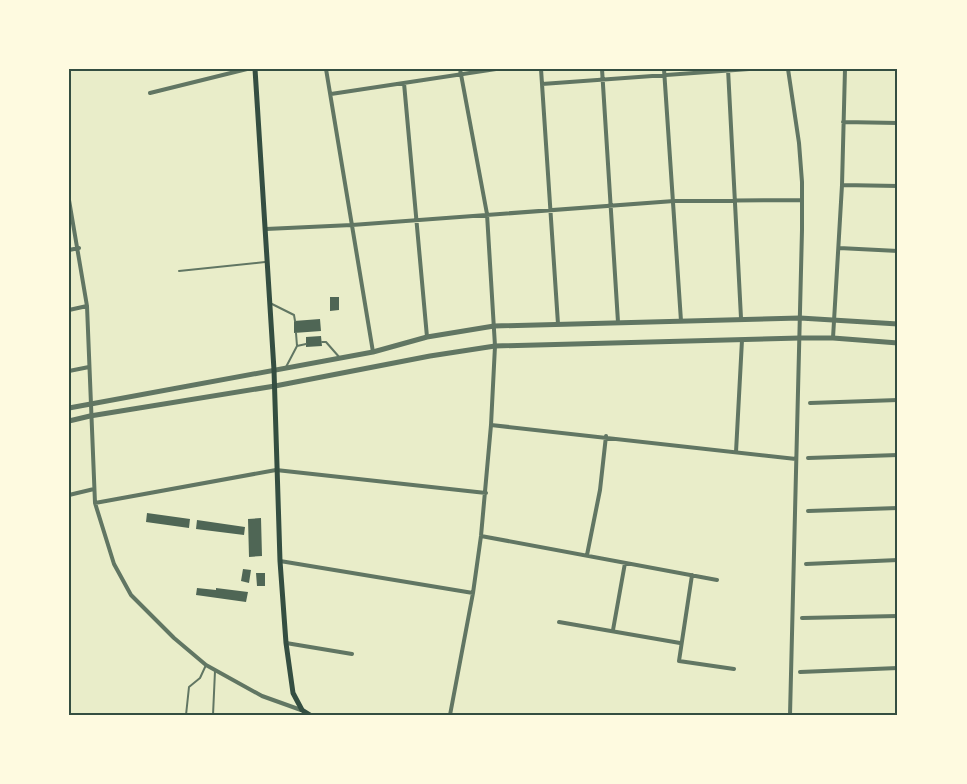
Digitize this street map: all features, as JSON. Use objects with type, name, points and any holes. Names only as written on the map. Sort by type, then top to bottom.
[{"type":"main road","points":[[255,69],[274,370],[276,470],[286,643],[293,693],[302,710],[310,715]]},
{"type":"street","points":[[150,93],[247,69]]},
{"type":"street","points":[[326,69],[373,352]]},
{"type":"street","points":[[331,94],[460,72],[496,69]]},
{"type":"street","points":[[541,69],[558,324]]},
{"type":"street","points":[[602,69],[618,322]]},
{"type":"street","points":[[728,69],[741,318]]},
{"type":"street","points":[[542,84],[664,72],[749,69]]},
{"type":"street","points":[[788,69],[799,143],[802,200],[790,715]]},
{"type":"street","points":[[833,338],[842,185],[845,69]]},
{"type":"street","points":[[450,715],[473,593],[481,536],[486,493],[495,346],[487,214],[460,72]]},
{"type":"street","points":[[664,72],[681,321]]},
{"type":"street","points":[[404,83],[427,337]]},
{"type":"street","points":[[843,122],[898,123]]},
{"type":"street","points":[[842,185],[898,186]]},
{"type":"street","points":[[69,200],[79,248],[87,306],[95,503],[114,564],[131,595],[174,638],[207,665],[262,696],[302,710]]},
{"type":"street","points":[[266,229],[351,225],[674,201],[802,200]]},
{"type":"street","points":[[69,250],[79,248]]},
{"type":"street","points":[[839,248],[898,251]]},
{"type":"street","points":[[69,310],[87,306]]},
{"type":"street","points":[[69,408],[373,352],[427,337],[494,326],[741,318],[800,318],[898,324]]},
{"type":"street","points":[[69,421],[495,346],[800,338],[898,343]]},
{"type":"street","points":[[736,452],[742,340]]},
{"type":"street","points":[[69,371],[88,367]]},
{"type":"street","points":[[810,403],[898,400]]},
{"type":"street","points":[[491,425],[606,436],[796,459]]},
{"type":"street","points":[[587,555],[600,490],[606,436]]},
{"type":"street","points":[[808,458],[898,455]]},
{"type":"street","points":[[95,503],[276,470],[486,493]]},
{"type":"street","points":[[69,495],[94,489]]},
{"type":"street","points":[[808,511],[898,508]]},
{"type":"street","points":[[481,536],[717,580]]},
{"type":"street","points":[[806,564],[898,560]]},
{"type":"street","points":[[280,561],[473,593]]},
{"type":"street","points":[[613,630],[625,563]]},
{"type":"street","points":[[692,575],[680,643],[680,662],[734,669]]},
{"type":"street","points":[[802,618],[898,616]]},
{"type":"street","points":[[559,622],[680,643]]},
{"type":"street","points":[[286,643],[352,654]]},
{"type":"street","points":[[800,672],[898,668]]},
{"type":"lane","points":[[179,271],[268,262]]},
{"type":"lane","points":[[270,303],[294,315],[295,321]]},
{"type":"lane","points":[[285,368],[297,346],[296,333]]},
{"type":"lane","points":[[322,342],[326,342],[340,358]]},
{"type":"lane","points":[[297,346],[306,344]]},
{"type":"lane","points":[[186,715],[189,687],[200,678],[207,665]]},
{"type":"lane","points":[[213,715],[215,671]]},
{"type":"building","points":[[330,297],[339,297],[339,310],[330,311]]},
{"type":"building","points":[[320,319],[321,331],[294,333],[294,321]]},
{"type":"building","points":[[321,336],[322,346],[306,347],[306,337]]},
{"type":"building","points":[[147,513],[190,519],[189,528],[146,522]]},
{"type":"building","points":[[261,518],[262,556],[249,557],[248,519]]},
{"type":"building","points":[[197,520],[245,527],[244,535],[196,529]]},
{"type":"building","points":[[243,569],[251,570],[249,583],[241,581]]},
{"type":"building","points":[[256,573],[265,573],[265,586],[257,586]]},
{"type":"building","points":[[197,588],[248,592],[246,602],[196,595]]}]
